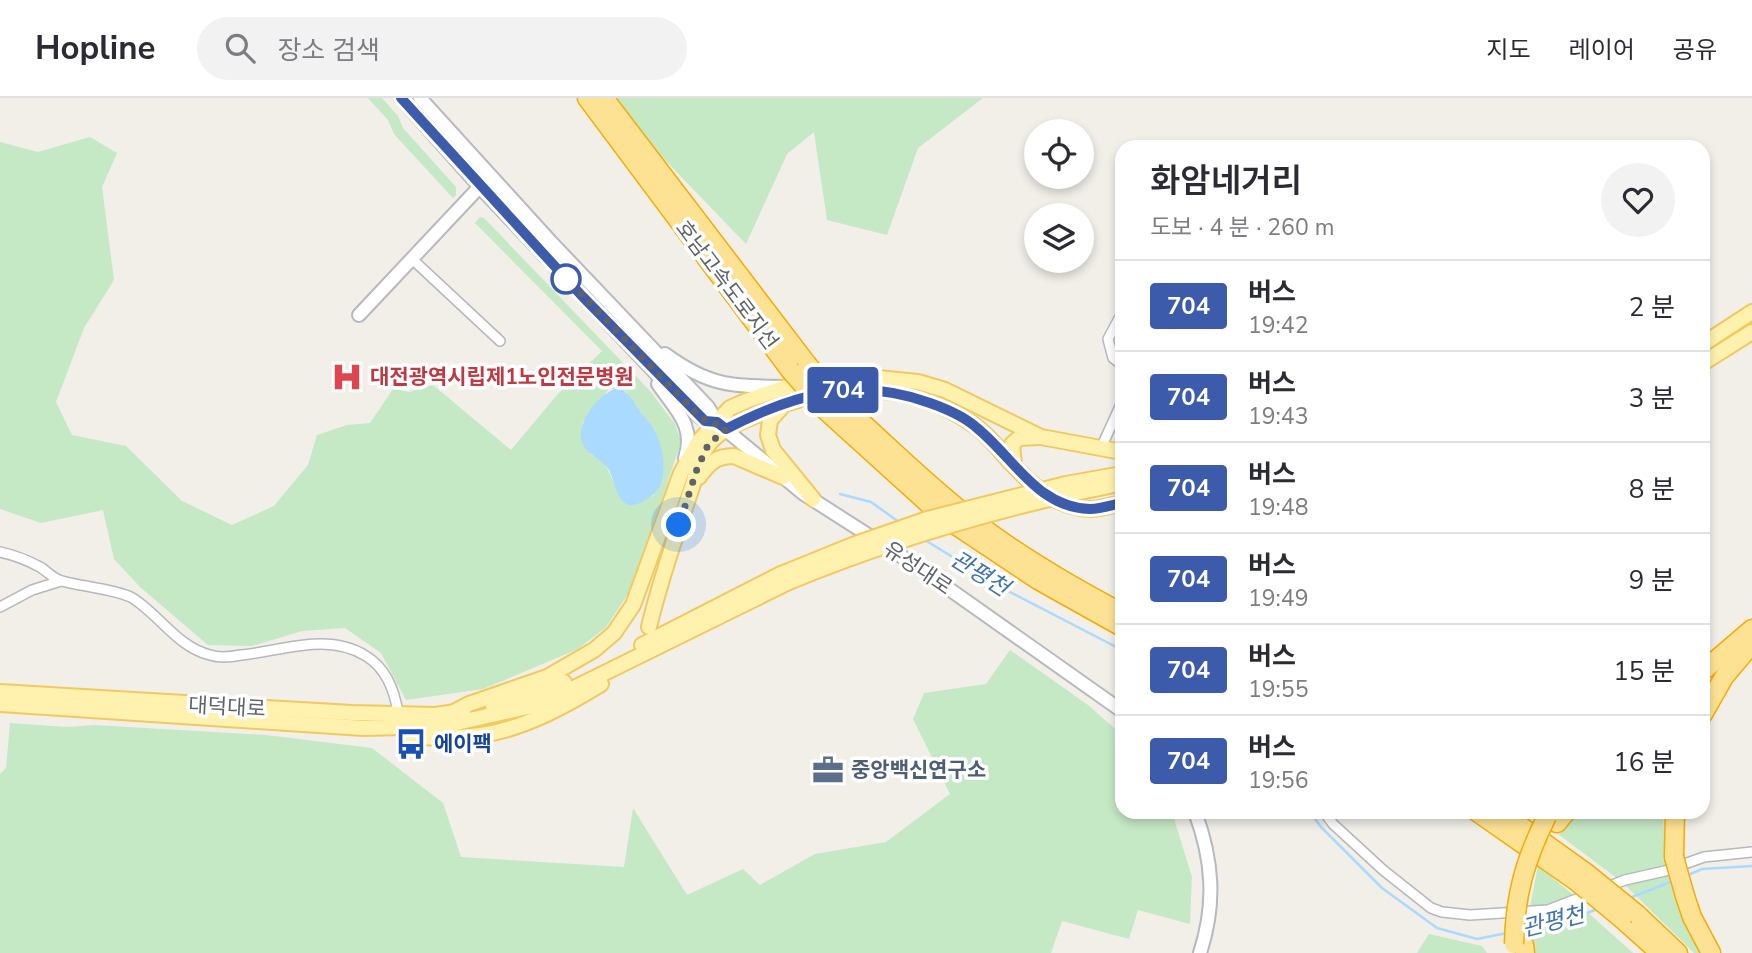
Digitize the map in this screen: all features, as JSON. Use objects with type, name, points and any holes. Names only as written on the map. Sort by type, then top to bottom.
[{"type":"highway","name":"호남고속도로지선","points":[[587,98],[793,380],[833,407],[998,538],[1115,608]]},
{"type":"highway","name":"호남고속도로지선","points":[[604,98],[793,380]]},
{"type":"highway","name":"호남고속도로지선","points":[[833,407],[942,516],[1038,580],[1115,623]]},
{"type":"highway","points":[[1094,598],[1115,600]]},
{"type":"highway","points":[[1710,664],[1752,629]]},
{"type":"highway","points":[[1710,680],[1752,645]]},
{"type":"highway","points":[[1710,702],[1724,677],[1752,645]]},
{"type":"highway","points":[[1490,819],[1497,833],[1576,881],[1660,953]]},
{"type":"highway","points":[[1520,949],[1514,915],[1521,879],[1531,849],[1553,819]]},
{"type":"highway","points":[[1675,819],[1674,856],[1685,896],[1692,917],[1712,953]]},
{"type":"highway","points":[[1576,881],[1624,920],[1678,953]]},
{"type":"highway","points":[[1624,920],[1645,953]]},
{"type":"main road","name":"유성대로","points":[[401,98],[480,186],[699,416],[705,421],[722,426]]},
{"type":"main road","name":"유성대로","points":[[420,98],[708,407],[722,426],[813,499],[918,567],[1115,706]]},
{"type":"main road","points":[[359,315],[491,176]]},
{"type":"main road","points":[[1710,339],[1752,312]]},
{"type":"main road","points":[[636,332],[667,356],[705,379],[735,386],[848,375],[919,382],[945,390],[1041,437],[1115,451]]},
{"type":"main road","points":[[1710,359],[1752,332]]},
{"type":"main road","points":[[454,712],[469,704],[547,677],[594,650],[614,633],[633,605],[689,446],[687,428],[642,357]]},
{"type":"main road","points":[[681,473],[701,438],[722,426],[773,408],[793,380]]},
{"type":"main road","points":[[793,380],[770,421],[769,440],[773,450],[813,499]]},
{"type":"main road","points":[[649,627],[660,581],[708,445],[722,426],[730,408],[793,380],[838,390],[863,388],[905,394],[944,408],[976,426],[1032,484],[1057,502],[1093,509],[1115,504]]},
{"type":"main road","points":[[1014,464],[1012,444],[1019,438],[1041,437]]},
{"type":"main road","points":[[692,486],[709,463],[726,456],[734,456],[783,477]]},
{"type":"main road","points":[[363,728],[443,726],[533,706],[627,663],[785,578],[914,534],[1115,476]]},
{"type":"main road","points":[[1068,489],[1115,484]]},
{"type":"main road","name":"대덕대로","points":[[0,692],[398,715],[435,715],[485,709],[585,674],[785,578]]},
{"type":"main road","points":[[363,728],[403,736],[438,738],[484,735],[503,731],[543,715],[603,683]]},
{"type":"main road","name":"대덕대로","points":[[0,704],[363,728]]},
{"type":"main road","points":[[1198,819],[1212,888],[1209,924],[1200,953]]},
{"type":"street","points":[[411,258],[500,341]]},
{"type":"street","points":[[1115,326],[1108,339],[1115,360]]},
{"type":"street","points":[[1100,450],[1115,417]]},
{"type":"street","points":[[0,552],[20,557],[61,581],[127,594],[150,611],[189,648],[212,656],[261,653],[312,644],[354,650],[367,657],[386,675],[396,698],[398,715]]},
{"type":"street","points":[[0,607],[32,590],[61,581]]},
{"type":"street","points":[[1330,819],[1431,908],[1470,915],[1548,911],[1625,880],[1665,871],[1704,857],[1752,852]]},
{"type":"green space","points":[[368,98],[382,98],[398,116],[403,128],[456,187],[456,195],[453,198],[394,134],[388,120]]},
{"type":"green space","points":[[614,98],[983,98],[918,148],[887,235],[827,220],[814,132],[787,154],[746,244],[639,133]]},
{"type":"green space","points":[[90,137],[117,153],[102,187],[114,280],[84,328],[56,402],[72,435],[126,446],[182,501],[232,525],[274,506],[308,465],[317,435],[347,425],[370,423],[393,389],[409,392],[433,385],[511,450],[557,395],[602,351],[475,223],[480,217],[484,218],[650,391],[675,424],[681,442],[632,588],[606,627],[578,649],[483,689],[406,700],[381,653],[345,628],[302,631],[252,646],[208,645],[140,587],[114,559],[103,510],[41,523],[0,509],[0,142],[38,152]],"holes":[[[609,389],[625,391],[653,428],[654,495],[632,505],[621,498],[605,464],[590,454],[582,423]]]},
{"type":"green space","points":[[1010,650],[1088,705],[1115,729],[1115,819],[1174,819],[1192,877],[1190,924],[1138,910],[1129,939],[1062,921],[1051,953],[0,953],[0,774],[6,768],[10,723],[266,735],[372,748],[443,803],[461,857],[624,867],[633,808],[687,895],[743,869],[760,885],[815,854],[886,842],[950,794],[913,719],[924,693],[986,684]]},
{"type":"green space","points":[[1569,819],[1663,819],[1666,851],[1675,886],[1705,953],[1694,953],[1622,882],[1558,834]]},
{"type":"green space","points":[[1538,866],[1576,897],[1547,908],[1530,907]]},
{"type":"green space","points":[[1576,902],[1633,953],[1530,953],[1530,915]]},
{"type":"green space","points":[[1429,934],[1482,946],[1487,953],[1417,953]]},
{"type":"water","points":[[619,388],[626,392],[652,426],[664,465],[657,491],[632,505],[623,501],[609,470],[585,448],[581,436],[590,410],[604,395]]},
{"type":"waterway","name":"관평천","points":[[840,494],[871,502],[899,522]]},
{"type":"waterway","name":"관평천","points":[[925,540],[1006,590],[1115,646]]},
{"type":"waterway","name":"관평천","points":[[1315,819],[1382,888],[1437,928],[1477,939],[1507,933]]},
{"type":"waterway","name":"관평천","points":[[1686,876],[1702,869],[1752,866]]},
{"type":"waterway","name":"관평천","points":[[1627,899],[1673,881]]},
{"type":"waterway","name":"관평천","points":[[1520,930],[1598,909]]},
{"type":"bus line","name":"704","points":[[401,98],[582,296],[705,421],[717,422],[726,429],[789,401],[838,390],[863,388],[905,394],[944,408],[976,426],[1032,484],[1057,502],[1069,507],[1093,509],[1115,504]]},
{"type":"place","name":"대전광역시립제1노인전문병원","points":[[347,377]]},
{"type":"place","name":"에이팩","points":[[411,744]]},
{"type":"place","name":"중앙백신연구소","points":[[828,770]]},
{"type":"route","points":[[566,279],[565,277],[699,416],[705,421],[717,422],[726,429],[708,445],[697,469],[679,525]]}]
